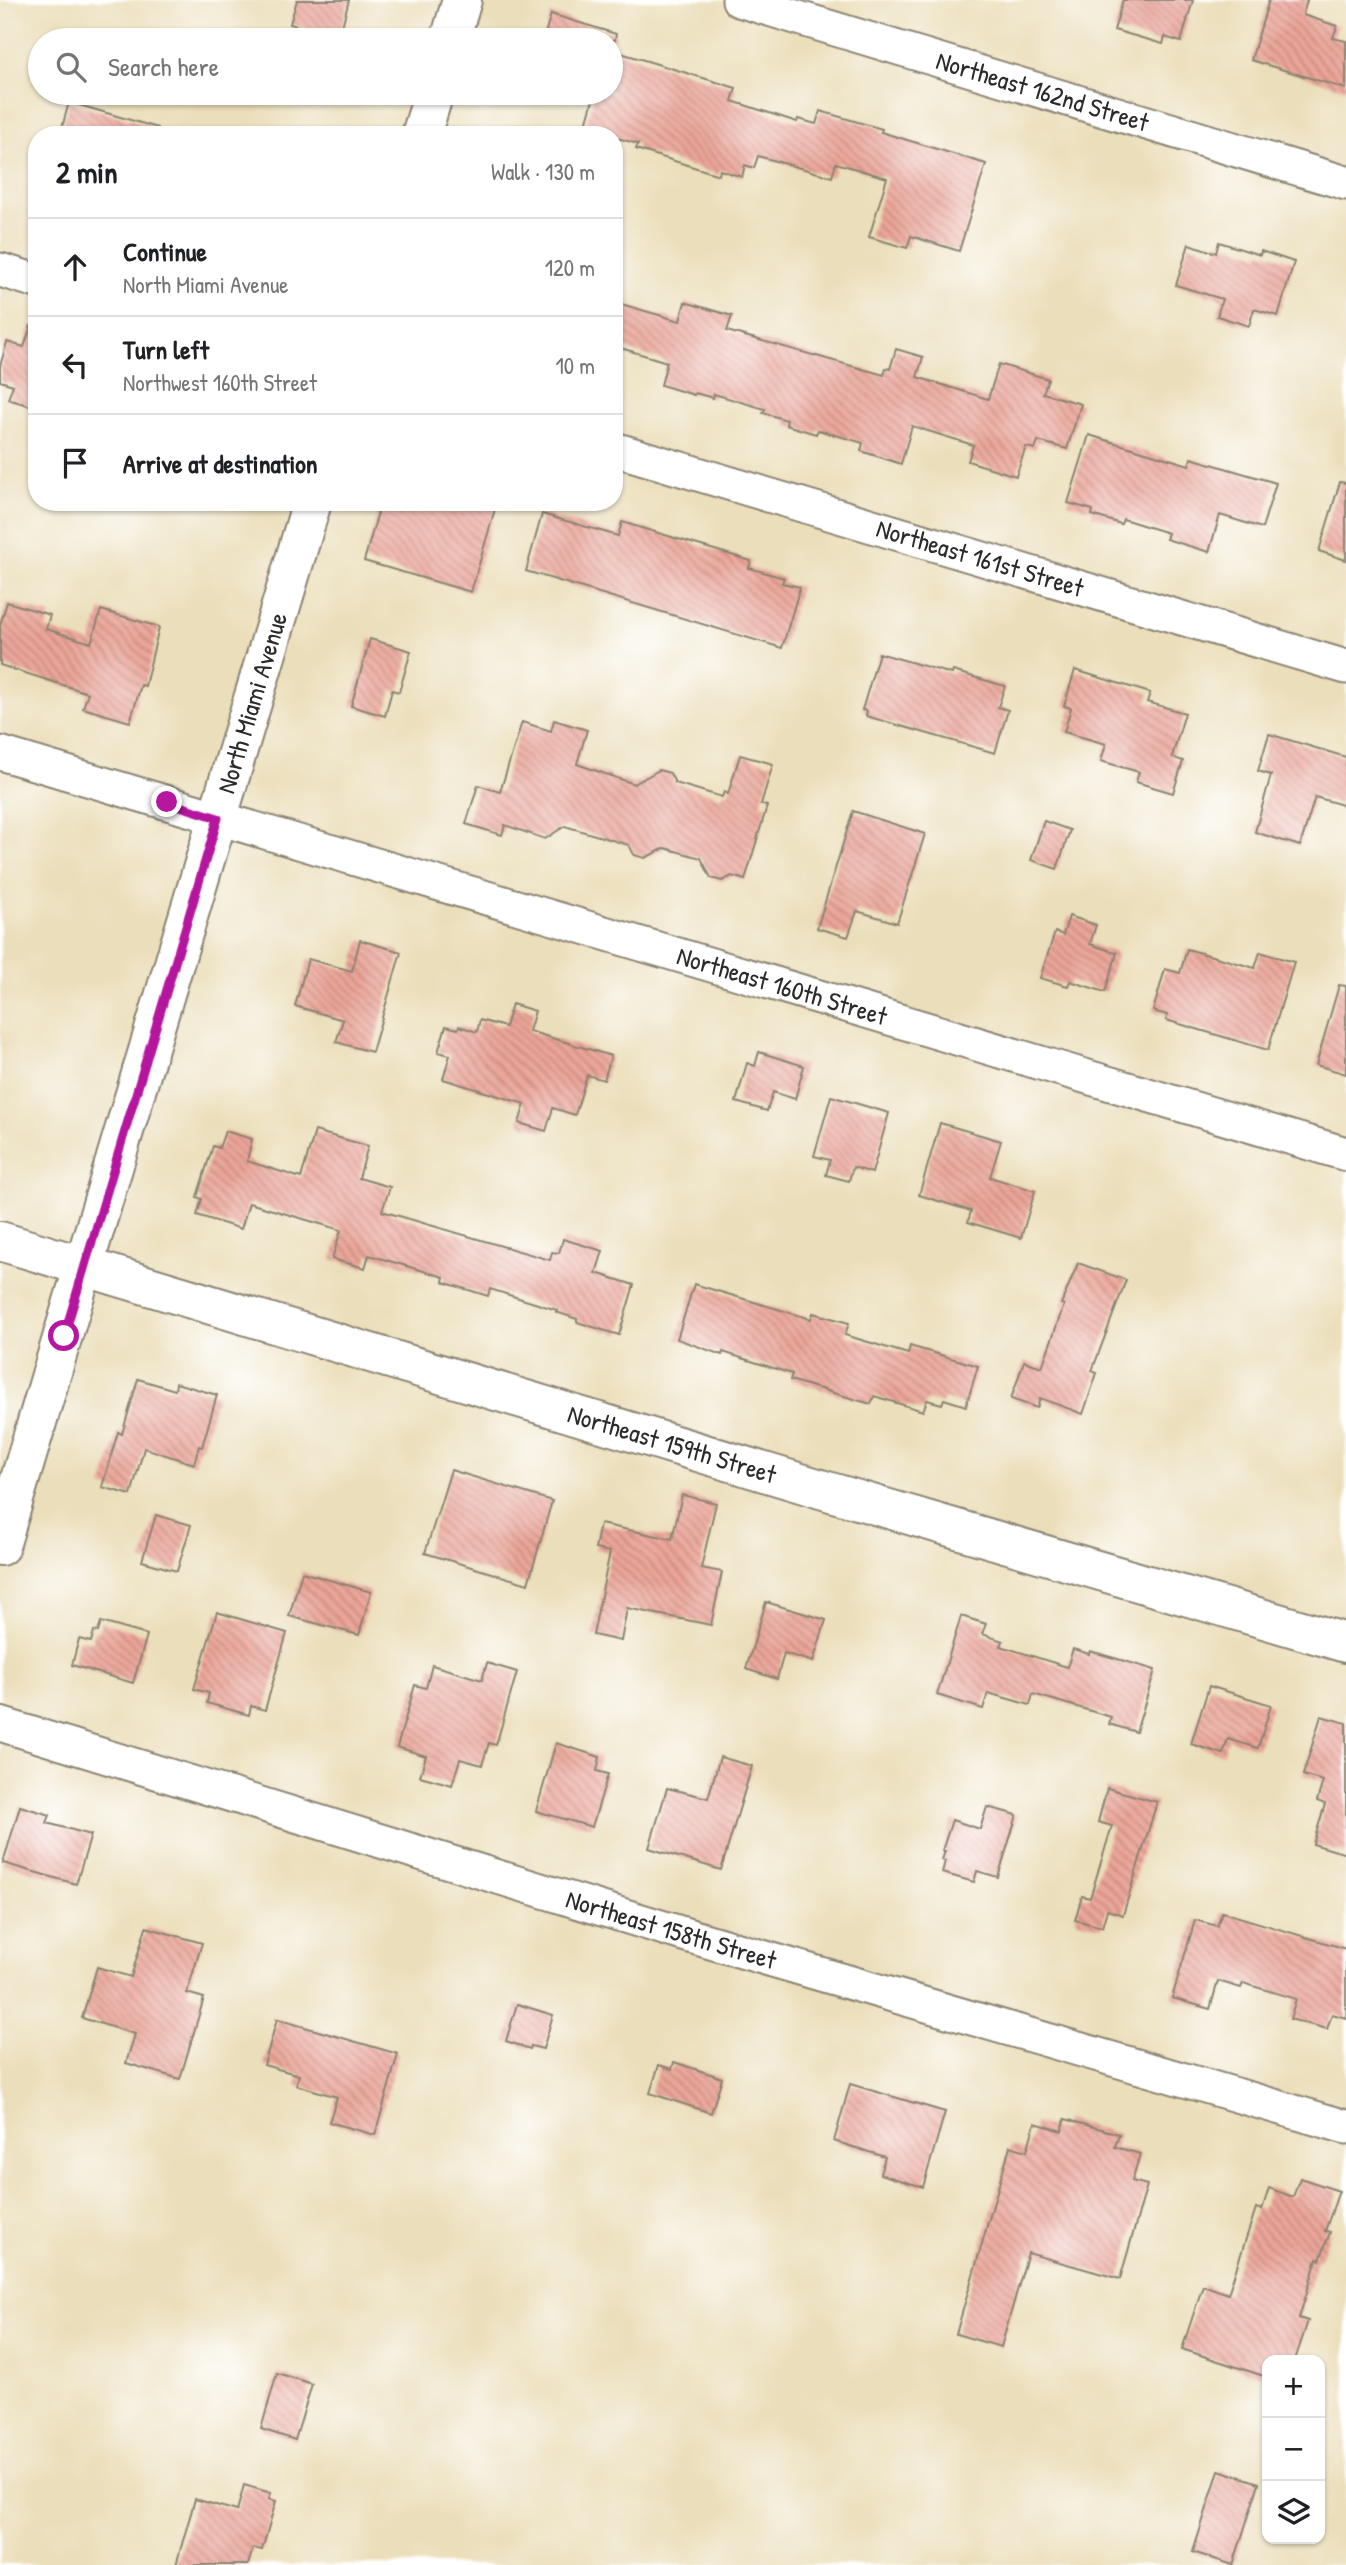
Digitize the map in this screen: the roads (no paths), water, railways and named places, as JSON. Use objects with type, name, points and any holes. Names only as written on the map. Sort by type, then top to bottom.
[{"type":"street","points":[[454,28],[462,0]]},
{"type":"street","name":"Northeast 162nd Street","points":[[739,0],[1346,183]]},
{"type":"street","points":[[424,126],[430,105]]},
{"type":"street","points":[[0,270],[28,278]]},
{"type":"street","name":"Northeast 161st Street","points":[[623,452],[1346,667]]},
{"type":"street","name":"North Miami Avenue","points":[[0,1546],[309,511]]},
{"type":"street","name":"Northeast 160th Street","points":[[0,753],[1346,1154]]},
{"type":"street","name":"Northeast 159th Street","points":[[0,1241],[837,1494],[1346,1643]]},
{"type":"street","name":"Northeast 158th Street","points":[[0,1724],[690,1936],[1346,2127]]}]
